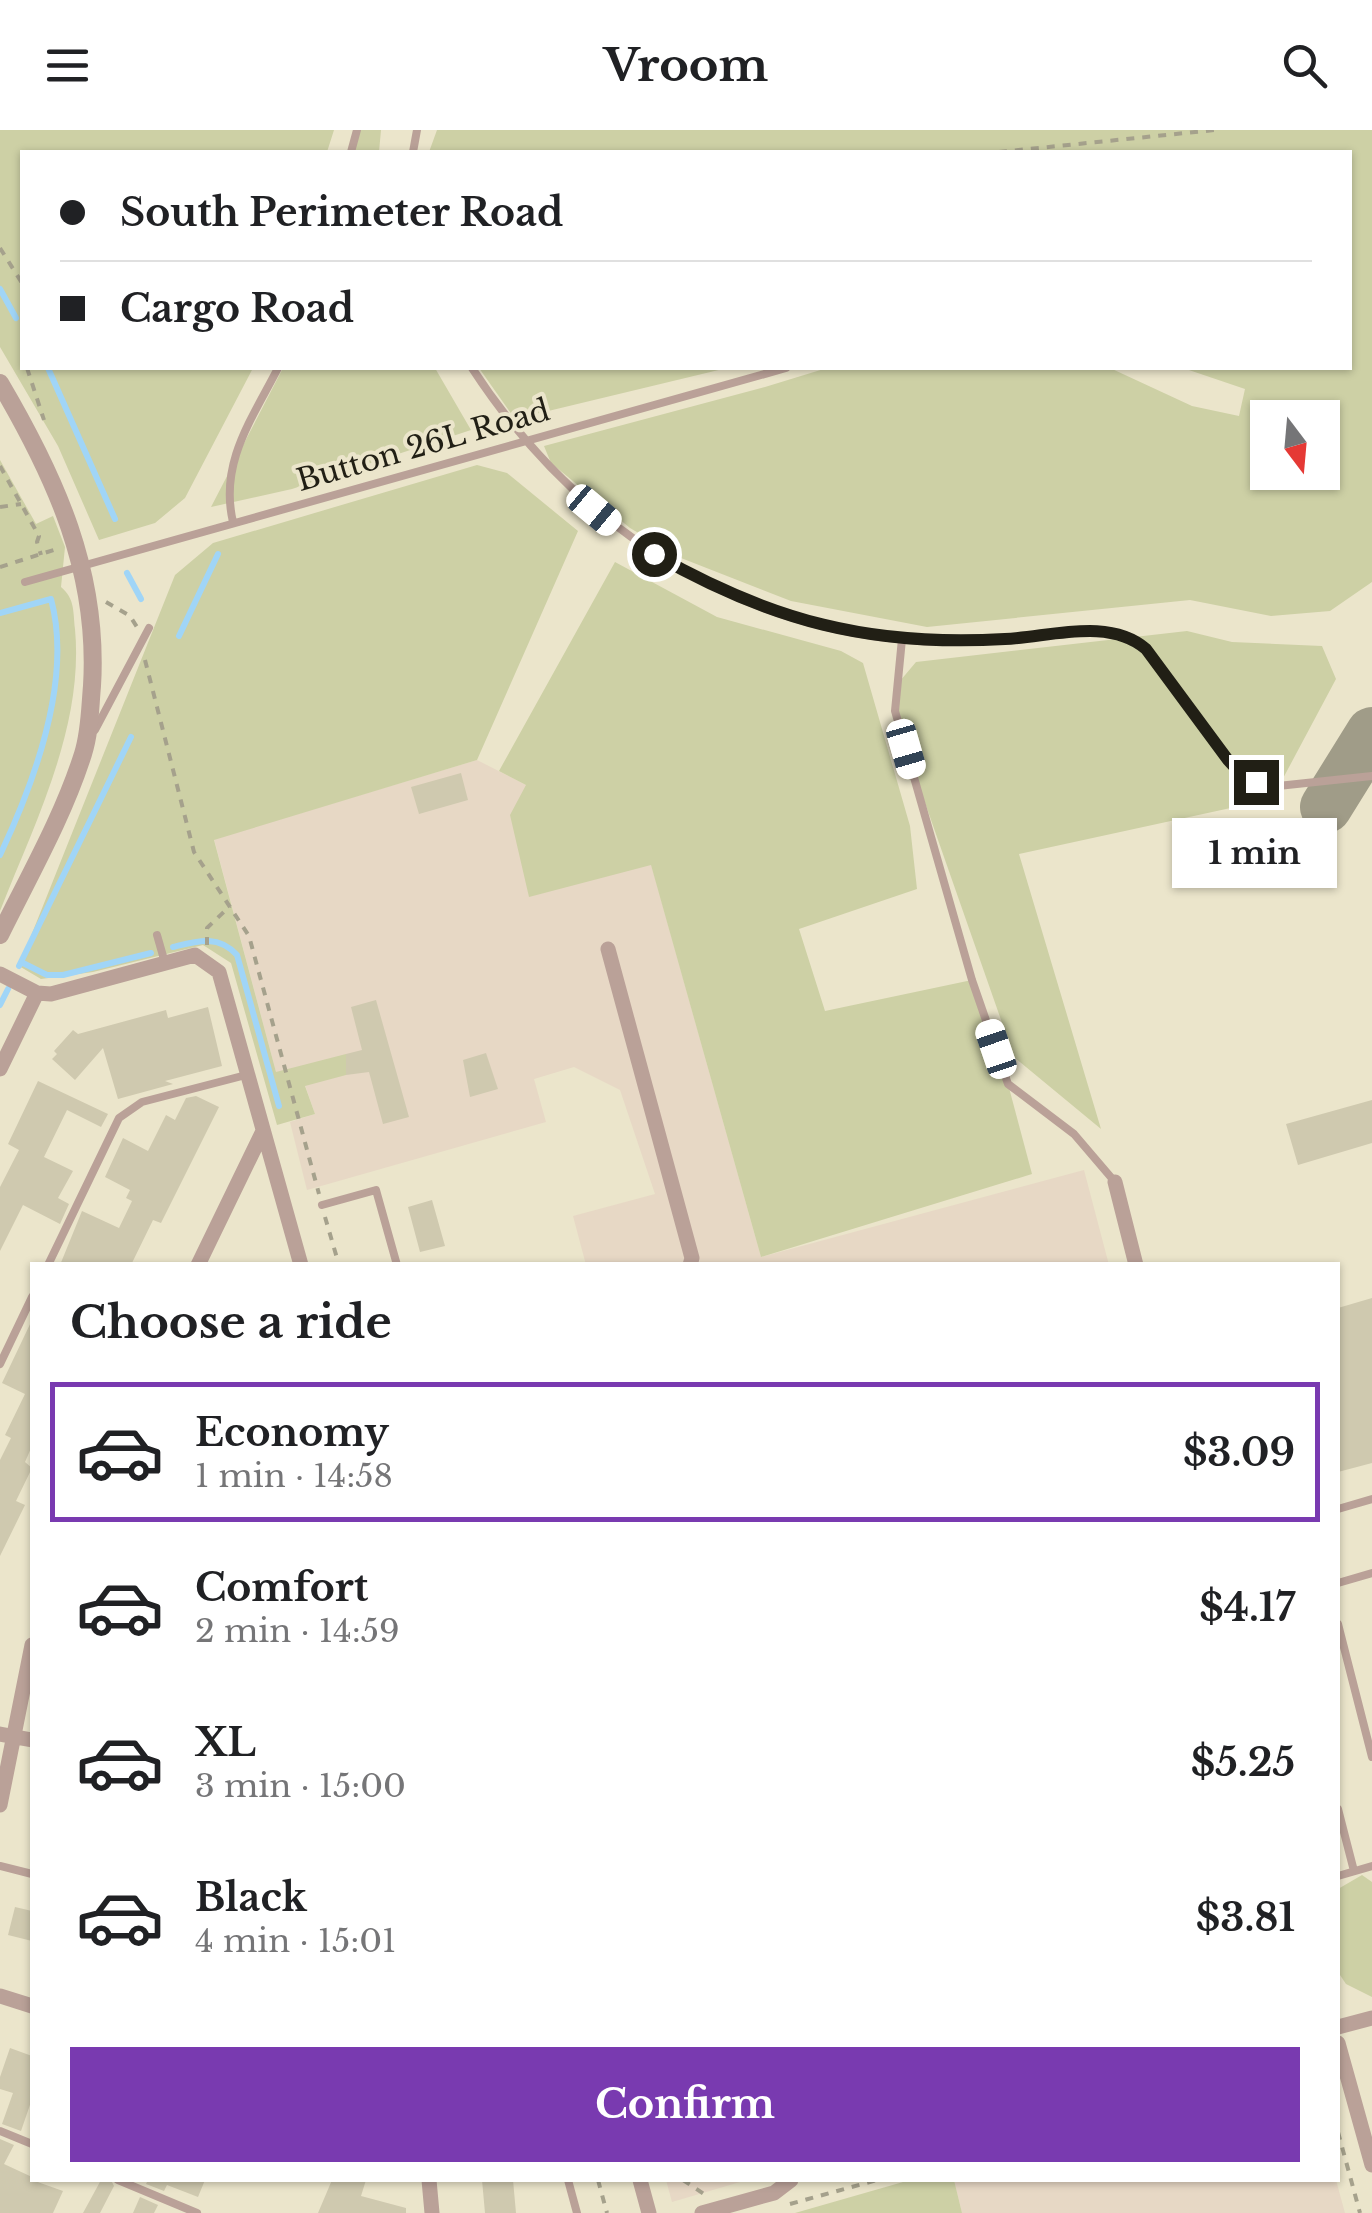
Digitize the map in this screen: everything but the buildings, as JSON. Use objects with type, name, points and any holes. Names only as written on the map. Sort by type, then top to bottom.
[{"type":"street","points":[[0,383],[43,461],[82,565],[91,609],[94,658],[83,753],[44,847],[0,935]]},
{"type":"street","points":[[608,949],[691,1262]]},
{"type":"street","points":[[0,974],[36,993],[51,994],[195,956],[219,972],[300,1262]]},
{"type":"street","points":[[0,1069],[36,993]]},
{"type":"street","points":[[199,1262],[263,1131]]},
{"type":"street","points":[[1114,1182],[1135,1262]]},
{"type":"street","points":[[0,1806],[7,1735],[30,1652]]},
{"type":"street","points":[[0,1996],[30,2005]]},
{"type":"street","points":[[1340,2026],[1372,2018]]},
{"type":"street","points":[[1340,2050],[1372,2164]]},
{"type":"street","points":[[429,2182],[432,2213]]},
{"type":"street","points":[[641,2182],[649,2213]]},
{"type":"street","points":[[702,2213],[774,2193],[788,2182]]},
{"type":"lane","points":[[233,522],[228,499],[233,460],[277,370]]},
{"type":"lane","points":[[473,370],[524,440],[575,494],[613,526],[706,584],[808,622],[902,639],[948,642],[1100,631],[1128,636],[1146,649],[1228,760],[1248,778],[1278,786],[1372,776]]},
{"type":"lane","name":"Button 26L Road","points":[[25,582],[779,370]]},
{"type":"lane","points":[[83,753],[149,628]]},
{"type":"lane","points":[[902,639],[895,711],[972,980],[1008,1084],[1074,1134],[1114,1182]]},
{"type":"lane","points":[[157,934],[165,964]]},
{"type":"lane","points":[[49,1262],[118,1118],[142,1102],[246,1075]]},
{"type":"lane","points":[[321,1203],[376,1190],[396,1262]]},
{"type":"lane","points":[[0,1364],[30,1300]]},
{"type":"lane","points":[[1340,1507],[1372,1499]]},
{"type":"lane","points":[[1340,1581],[1372,1573]]},
{"type":"lane","points":[[1340,1632],[1372,1757]]},
{"type":"lane","points":[[1340,1817],[1354,1872]]},
{"type":"lane","points":[[0,1866],[30,1874]]},
{"type":"lane","points":[[1340,1876],[1372,1866]]},
{"type":"lane","points":[[0,2131],[30,2143]]},
{"type":"lane","points":[[123,2182],[197,2213]]},
{"type":"lane","points":[[569,2182],[577,2213]]},
{"type":"path","points":[[1019,150],[1215,130]]},
{"type":"path","points":[[0,248],[20,280]]},
{"type":"path","points":[[0,466],[39,536],[41,555]]},
{"type":"path","points":[[0,507],[21,504]]},
{"type":"path","points":[[0,567],[56,550]]},
{"type":"path","points":[[106,602],[130,616],[140,640],[194,852],[249,936],[338,1262]]},
{"type":"path","points":[[207,936],[206,928],[230,906]]},
{"type":"path","points":[[1340,2139],[1360,2213]]},
{"type":"path","points":[[599,2182],[607,2213]]},
{"type":"path","points":[[775,2208],[871,2182]]},
{"type":"shaded area","points":[[477,760],[526,785],[651,864],[761,1257],[1084,1170],[1108,1262],[585,1262],[573,1216],[655,1194],[620,1090],[574,1067],[534,1079],[546,1122],[307,1190],[290,1122],[315,1114],[305,1085],[341,1075],[276,1072],[214,839]]},
{"type":"shaded area","points":[[667,2182],[740,2182],[672,2202]]},
{"type":"shaded area","points":[[954,2182],[1337,2182],[1345,2213],[962,2213]]},
{"type":"green space","points":[[0,130],[334,130],[328,150],[20,150],[20,370],[252,370],[185,498],[155,523],[99,540],[58,446],[0,347]]},
{"type":"green space","points":[[359,130],[381,130],[379,150],[354,150]]},
{"type":"green space","points":[[437,130],[1372,130],[1372,582],[1330,611],[1271,616],[1190,600],[927,627],[791,601],[681,558],[630,528],[551,463],[544,446],[820,370],[1114,370],[1192,406],[1239,416],[1245,389],[1189,370],[1352,370],[1352,150],[430,150]]},
{"type":"green space","points":[[282,370],[436,370],[471,430],[292,489],[211,507]]},
{"type":"green space","points":[[480,370],[719,370],[515,419]]},
{"type":"green space","points":[[0,460],[36,524],[53,516],[65,547],[61,587],[72,606],[76,666],[72,702],[54,773],[0,911]]},
{"type":"green space","points":[[477,465],[507,473],[578,531],[477,760],[214,840],[276,1072],[346,1054],[346,1075],[305,1086],[315,1114],[277,1125],[231,963],[203,945],[93,972],[41,979],[19,966],[175,575],[213,543]]},
{"type":"green space","points":[[615,562],[717,617],[841,651],[863,663],[910,826],[917,889],[799,929],[825,1011],[972,980],[1008,1084],[1032,1174],[761,1257],[651,865],[529,897],[510,815],[526,785],[499,771]]},
{"type":"green space","points":[[1187,631],[1232,642],[1322,646],[1336,679],[1272,799],[1019,854],[1101,1129],[1014,1057],[895,717],[895,687],[916,662]]},
{"type":"green space","points":[[1362,1875],[1372,1882],[1372,1997],[1346,1984],[1340,1975],[1340,1888]]},
{"type":"green space","points":[[903,2182],[954,2182],[962,2213],[795,2213]]},
{"type":"waterway","points":[[0,289],[16,318]]},
{"type":"waterway","points":[[49,370],[115,519]]},
{"type":"waterway","points":[[179,636],[218,554]]},
{"type":"waterway","points":[[127,573],[141,599]]},
{"type":"waterway","points":[[0,613],[51,599],[57,630],[57,663],[46,730],[37,764],[0,855]]},
{"type":"waterway","points":[[19,966],[131,737]]},
{"type":"waterway","points":[[173,947],[215,942],[237,955],[279,1106]]},
{"type":"waterway","points":[[21,962],[47,975],[63,975],[151,953]]},
{"type":"waterway","points":[[0,1005],[8,989]]},
{"type":"taxiway","points":[[1326,807],[1372,733]]},
{"type":"route","points":[[654,554],[706,584],[755,605],[860,633],[948,642],[1100,631],[1128,636],[1146,649],[1228,760],[1256,782]]}]
